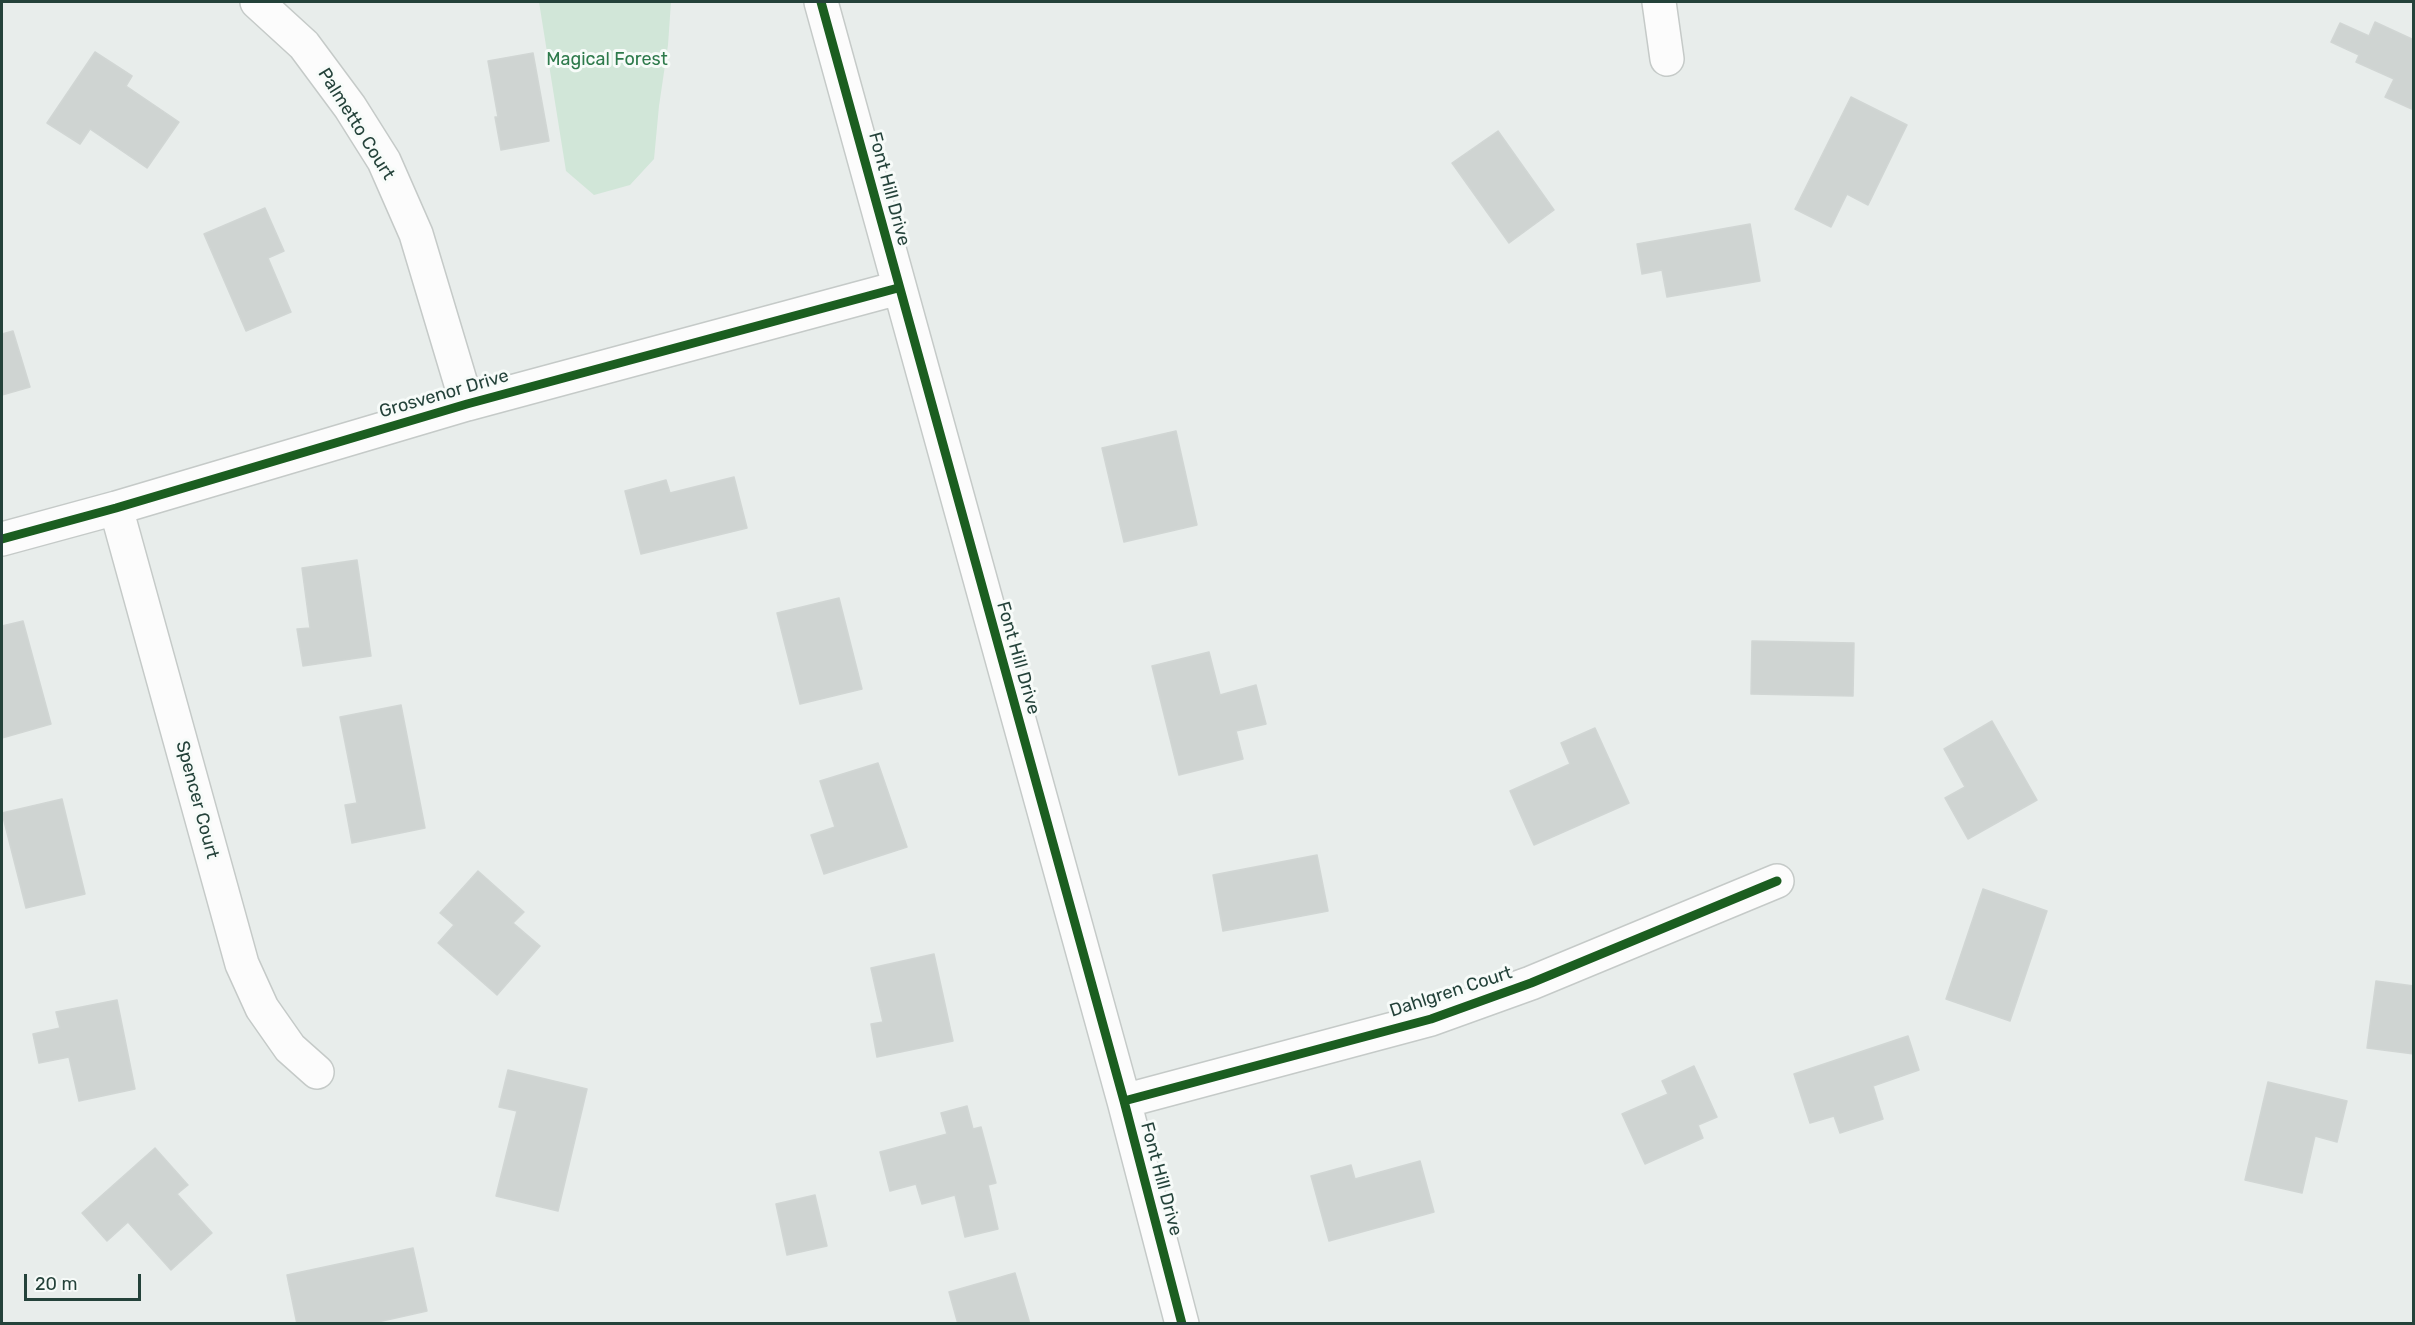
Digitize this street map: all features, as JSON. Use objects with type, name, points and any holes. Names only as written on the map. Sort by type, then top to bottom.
[{"type":"street","name":"Palmetto Court","points":[[257,2],[304,45],[350,107],[384,161],[416,234],[467,404]]},
{"type":"street","name":"Font Hill Drive","points":[[821,2],[1124,1101],[1182,1323]]},
{"type":"street","points":[[1659,2],[1667,59]]},
{"type":"street","name":"Grosvenor Drive","points":[[2,539],[116,508],[467,404],[898,288]]},
{"type":"street","name":"Spencer Court","points":[[116,508],[242,964],[262,1008],[290,1048],[317,1072]]},
{"type":"street","name":"Dahlgren Court","points":[[1124,1101],[1431,1019],[1531,983],[1777,881]]},
{"type":"green space","name":"Magical Forest","points":[[539,2],[671,2],[654,159],[630,185],[594,195],[566,171]]},
{"type":"building","points":[[2375,22],[2414,40],[2414,110],[2385,97],[2394,79],[2356,62],[2359,55],[2331,42],[2340,23],[2369,36]]},
{"type":"building","points":[[95,52],[132,76],[126,86],[179,122],[147,168],[90,129],[80,144],[47,123]]},
{"type":"building","points":[[533,53],[549,141],[501,150],[495,117],[498,117],[488,61]]},
{"type":"building","points":[[1851,97],[1907,125],[1868,205],[1847,194],[1831,227],[1795,209]]},
{"type":"building","points":[[1498,131],[1554,210],[1509,243],[1452,163]]},
{"type":"building","points":[[265,208],[284,251],[268,258],[291,312],[246,331],[204,234]]},
{"type":"building","points":[[1750,224],[1760,281],[1667,297],[1662,270],[1642,274],[1637,244]]},
{"type":"building","points":[[13,331],[30,387],[2,395],[2,334]]},
{"type":"building","points":[[1176,431],[1197,525],[1124,542],[1102,448]]},
{"type":"building","points":[[734,477],[747,528],[641,554],[625,491],[666,480],[670,493]]},
{"type":"building","points":[[357,560],[371,656],[303,666],[297,629],[310,628],[302,568]]},
{"type":"building","points":[[839,598],[862,689],[800,704],[777,613]]},
{"type":"building","points":[[23,621],[51,724],[2,738],[2,626]]},
{"type":"building","points":[[1752,641],[1854,643],[1853,696],[1751,694]]},
{"type":"building","points":[[1209,652],[1220,695],[1256,685],[1266,724],[1236,731],[1243,759],[1179,775],[1152,666]]},
{"type":"building","points":[[401,705],[425,828],[352,843],[345,805],[357,803],[340,717]]},
{"type":"building","points":[[1992,721],[2037,800],[1968,839],[1945,798],[1965,787],[1944,749]]},
{"type":"building","points":[[1595,728],[1629,803],[1534,845],[1510,791],[1570,764],[1561,743]]},
{"type":"building","points":[[878,763],[907,847],[824,874],[811,835],[835,827],[820,781]]},
{"type":"building","points":[[62,799],[85,894],[26,908],[2,813]]},
{"type":"building","points":[[1317,855],[1328,911],[1223,931],[1213,875]]},
{"type":"building","points":[[478,871],[524,912],[513,923],[540,946],[497,995],[438,943],[454,925],[440,913]]},
{"type":"building","points":[[1983,889],[2047,911],[2010,1021],[1946,999]]},
{"type":"building","points":[[934,954],[953,1041],[877,1057],[871,1024],[883,1022],[871,968]]},
{"type":"building","points":[[2376,981],[2414,986],[2414,1054],[2367,1048]]},
{"type":"building","points":[[117,1000],[135,1089],[79,1101],[69,1057],[39,1063],[33,1034],[60,1028],[56,1012]]},
{"type":"building","points":[[1908,1036],[1919,1070],[1873,1086],[1883,1119],[1840,1133],[1834,1116],[1810,1123],[1794,1074]]},
{"type":"building","points":[[1694,1066],[1717,1117],[1698,1125],[1703,1138],[1645,1164],[1622,1114],[1668,1094],[1662,1081]]},
{"type":"building","points":[[508,1070],[587,1089],[558,1211],[496,1196],[517,1111],[499,1107]]},
{"type":"building","points":[[2268,1082],[2347,1101],[2337,1142],[2315,1136],[2302,1193],[2245,1180]]},
{"type":"building","points":[[967,1106],[973,1129],[981,1127],[996,1183],[988,1185],[998,1229],[965,1237],[955,1195],[922,1204],[916,1184],[890,1191],[880,1152],[947,1134],[941,1113]]},
{"type":"building","points":[[155,1148],[188,1185],[177,1194],[212,1233],[171,1270],[128,1222],[107,1241],[82,1213]]},
{"type":"building","points":[[1420,1161],[1434,1212],[1329,1241],[1311,1176],[1351,1165],[1355,1179]]},
{"type":"building","points":[[815,1195],[827,1246],[787,1255],[776,1204]]},
{"type":"building","points":[[413,1248],[427,1311],[369,1324],[297,1324],[287,1275]]},
{"type":"building","points":[[1015,1273],[1030,1324],[958,1324],[949,1292]]},
{"type":"cycle path","points":[[821,2],[1124,1101],[1182,1324]]},
{"type":"cycle path","points":[[2,539],[116,508],[467,404],[898,288]]},
{"type":"cycle path","points":[[1124,1101],[1431,1019],[1531,983],[1777,881]]}]
